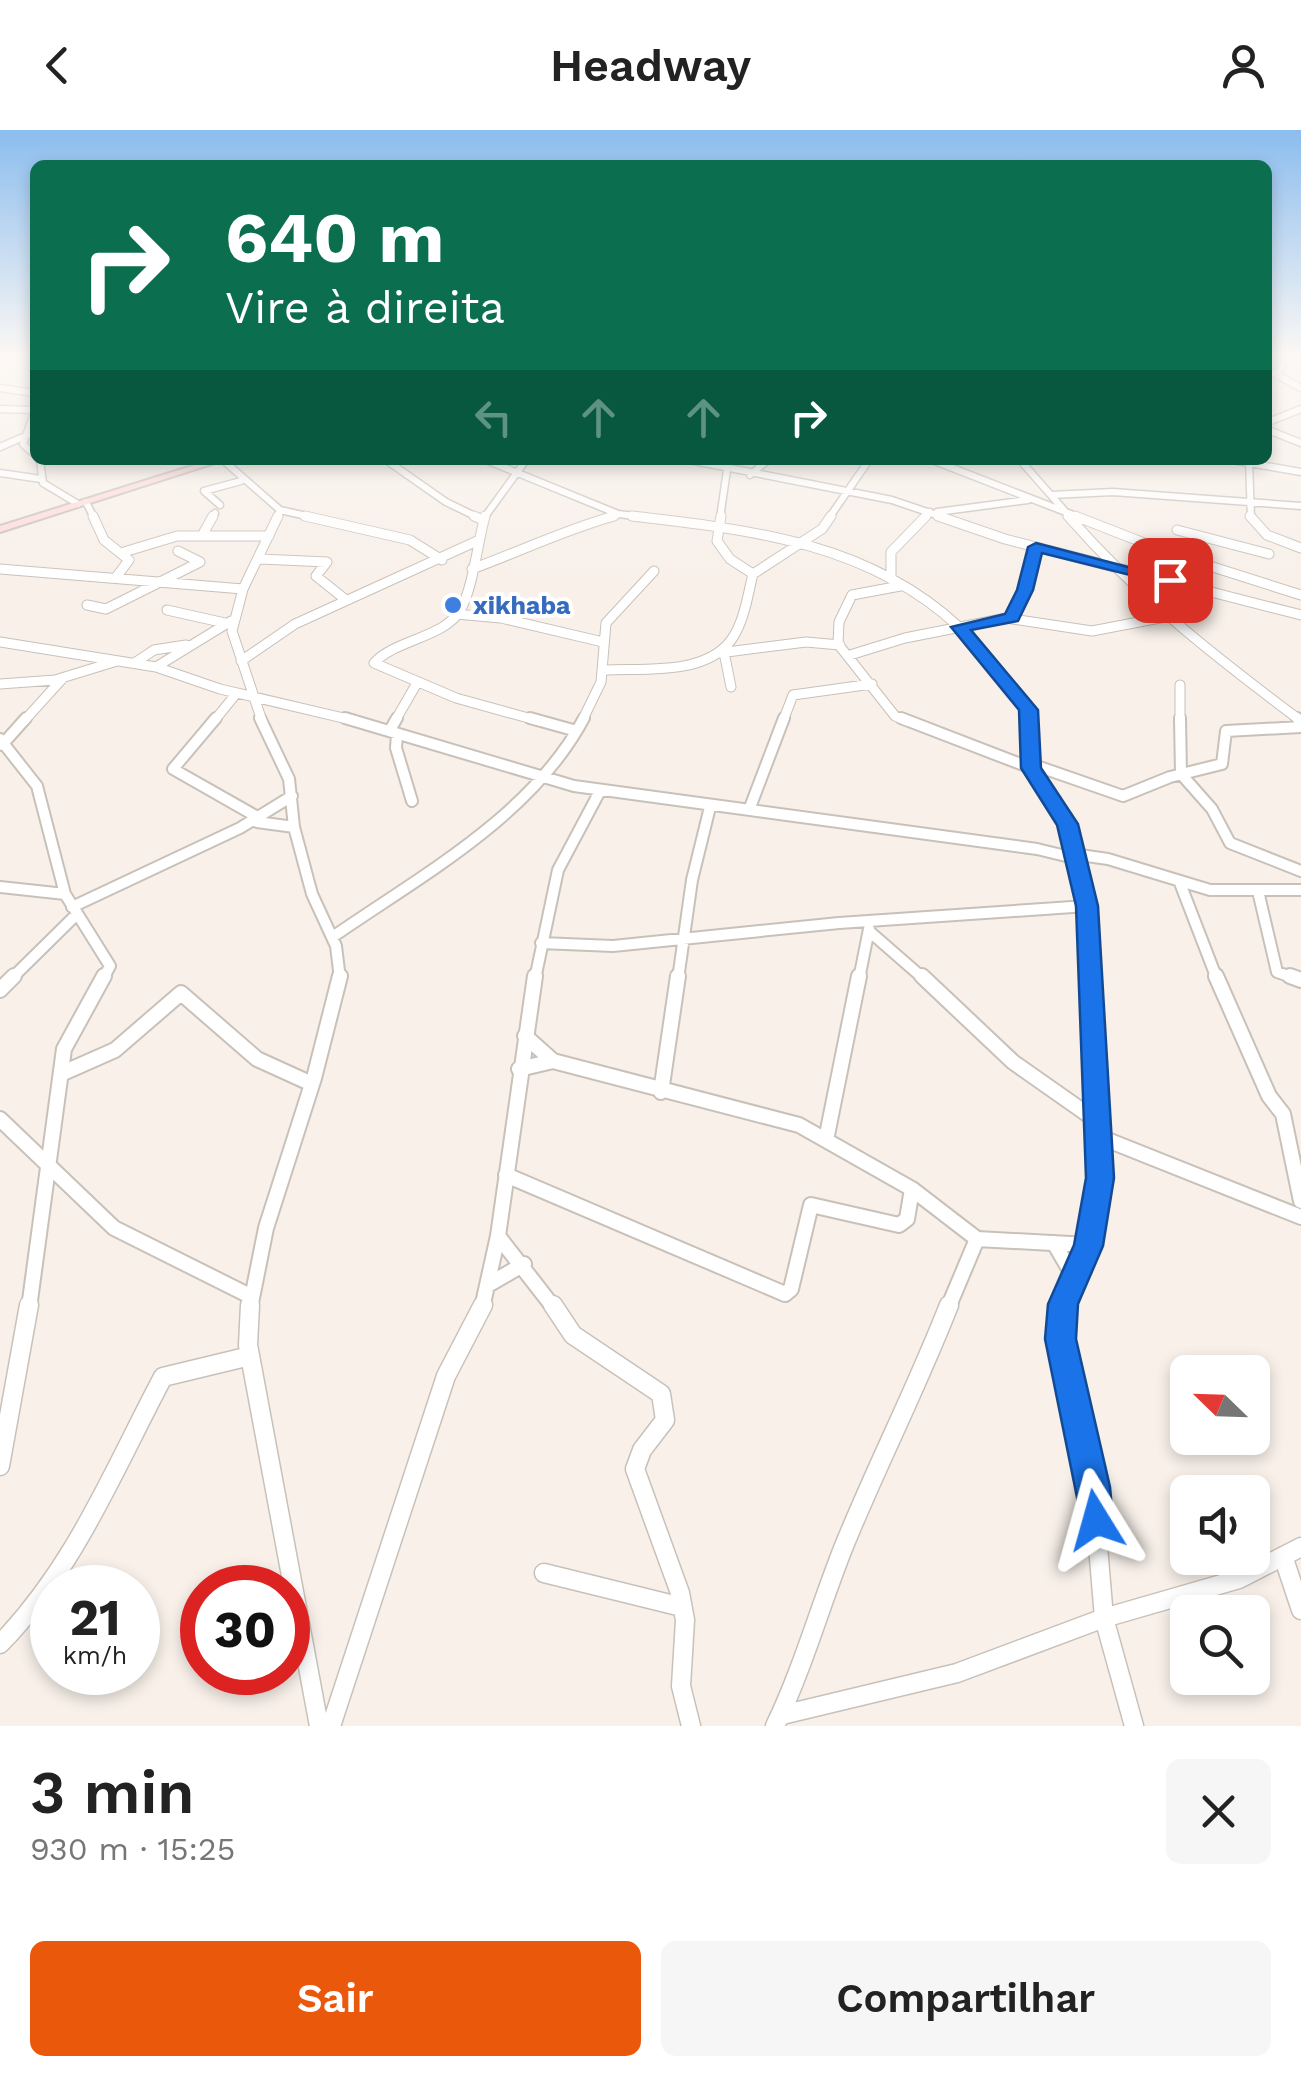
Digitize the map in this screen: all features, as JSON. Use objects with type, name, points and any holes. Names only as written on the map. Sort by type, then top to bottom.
[{"type":"street","points":[[1272,432],[1301,443]]},
{"type":"street","points":[[0,447],[28,435]]},
{"type":"street","points":[[28,435],[23,444],[30,451]]},
{"type":"street","points":[[38,465],[41,478]]},
{"type":"street","points":[[0,529],[206,465]]},
{"type":"street","points":[[228,465],[280,510],[410,540],[442,560]]},
{"type":"street","points":[[393,465],[446,502],[483,520]]},
{"type":"street","points":[[497,465],[618,514],[808,541],[896,583],[960,627],[1028,710],[1031,766],[1060,809],[1087,906],[1099,1129],[1098,1195],[1088,1246],[1063,1304],[1061,1339],[1093,1487],[1104,1618],[1134,1726]]},
{"type":"street","points":[[456,614],[483,520],[523,465]]},
{"type":"street","points":[[708,465],[892,500],[1036,547],[1301,615]]},
{"type":"street","points":[[750,475],[762,465]]},
{"type":"street","points":[[722,652],[733,639],[753,574],[808,541],[866,465]]},
{"type":"street","points":[[944,465],[1072,516],[1301,595]]},
{"type":"street","points":[[1025,465],[1112,566],[1165,617],[1299,719]]},
{"type":"street","points":[[1249,465],[1244,502],[1250,521],[1270,537],[1301,548]]},
{"type":"street","points":[[1265,465],[1301,472]]},
{"type":"street","points":[[728,470],[717,540],[724,554],[753,574]]},
{"type":"street","points":[[0,473],[41,478],[82,503],[104,540],[124,552],[129,560],[117,576]]},
{"type":"street","points":[[230,491],[244,480]]},
{"type":"street","points":[[204,532],[217,508],[204,491],[244,480]]},
{"type":"street","points":[[896,583],[891,552],[931,512],[1052,495],[1113,492],[1301,506]]},
{"type":"street","points":[[156,666],[228,622],[280,510]]},
{"type":"street","points":[[472,569],[526,550],[551,534],[618,514]]},
{"type":"street","points":[[1177,530],[1269,554]]},
{"type":"street","points":[[124,552],[146,542],[204,532],[270,536]]},
{"type":"street","points":[[1262,582],[1270,537]]},
{"type":"street","points":[[241,661],[295,624],[476,546]]},
{"type":"street","points":[[1012,618],[1025,590],[1036,547]]},
{"type":"street","points":[[86,605],[101,611],[200,562],[178,551]]},
{"type":"street","points":[[260,559],[326,562],[316,576],[346,600]]},
{"type":"street","points":[[0,569],[243,589]]},
{"type":"street","points":[[334,936],[455,850],[543,778],[596,695],[606,670],[606,623],[654,571]]},
{"type":"street","points":[[840,646],[839,622],[852,595],[896,583]]},
{"type":"street","points":[[167,610],[228,622]]},
{"type":"street","points":[[573,730],[417,683],[380,669],[376,659],[456,614],[501,618],[603,642]]},
{"type":"street","points":[[850,655],[905,638],[1012,618],[1092,631],[1165,617]]},
{"type":"street","points":[[228,622],[251,698],[289,779],[294,827],[313,896],[334,936],[340,980],[312,1084],[271,1205],[248,1295],[250,1356],[318,1726]]},
{"type":"street","points":[[0,642],[156,666],[236,694],[394,732],[543,778],[600,791],[1108,858],[1219,892],[1301,890]]},
{"type":"street","points":[[606,670],[682,664],[722,652],[806,642],[840,646],[901,719],[1120,796],[1222,764],[1226,731],[1299,719]]},
{"type":"street","points":[[136,662],[154,650],[190,645]]},
{"type":"street","points":[[722,652],[731,687]]},
{"type":"street","points":[[0,684],[64,678],[121,660]]},
{"type":"street","points":[[0,1466],[26,1330],[45,1158],[70,1032],[110,966],[66,894],[37,786],[2,742],[64,678]]},
{"type":"street","points":[[412,801],[394,732],[417,683]]},
{"type":"street","points":[[749,810],[793,695],[872,684]]},
{"type":"street","points":[[1180,685],[1181,774],[1212,808],[1230,842],[1301,871]]},
{"type":"street","points":[[236,694],[174,769],[259,821],[294,827]]},
{"type":"street","points":[[331,1726],[446,1376],[482,1308],[498,1236],[519,1069],[541,943],[558,870],[600,791]]},
{"type":"street","points":[[0,990],[75,910],[140,871],[259,821],[292,796]]},
{"type":"street","points":[[661,1092],[683,938],[710,807]]},
{"type":"street","points":[[1180,883],[1222,994],[1269,1096],[1284,1114],[1301,1202]]},
{"type":"street","points":[[0,887],[66,894]]},
{"type":"street","points":[[1258,891],[1277,972],[1301,980]]},
{"type":"street","points":[[541,943],[613,946],[1087,906]]},
{"type":"street","points":[[870,926],[975,1029],[1099,1129],[1301,1217]]},
{"type":"street","points":[[826,1140],[870,926]]},
{"type":"street","points":[[62,1073],[115,1050],[181,993],[257,1059],[312,1084]]},
{"type":"street","points":[[524,1036],[553,1061],[799,1125],[912,1189],[977,1240],[1088,1246]]},
{"type":"street","points":[[519,1069],[553,1061]]},
{"type":"street","points":[[0,1118],[114,1228],[248,1295]]},
{"type":"street","points":[[506,1175],[785,1294],[790,1289],[811,1205],[899,1225],[907,1219],[912,1189]]},
{"type":"street","points":[[498,1236],[524,1264],[574,1335],[661,1394],[665,1405],[663,1428],[641,1451],[635,1469],[682,1606],[681,1686],[691,1726]]},
{"type":"street","points":[[779,1720],[844,1546],[918,1385],[977,1240]]},
{"type":"street","points":[[1054,1244],[1074,1277]]},
{"type":"street","points":[[488,1284],[524,1264]]},
{"type":"street","points":[[0,1644],[40,1602],[83,1543],[163,1377],[250,1356]]},
{"type":"street","points":[[779,1720],[957,1673],[1104,1618],[1239,1579],[1301,1547]]},
{"type":"street","points":[[1283,1556],[1301,1610]]},
{"type":"street","points":[[544,1572],[682,1606]]},
{"type":"place","name":"xikhaba","points":[[453,605]]},
{"type":"route","points":[[1096,1520],[1093,1487],[1061,1339],[1063,1304],[1088,1246],[1100,1178],[1087,906],[1067,824],[1031,768],[1028,710],[960,627],[1012,618],[1025,590],[1036,547],[1170,580]]}]
